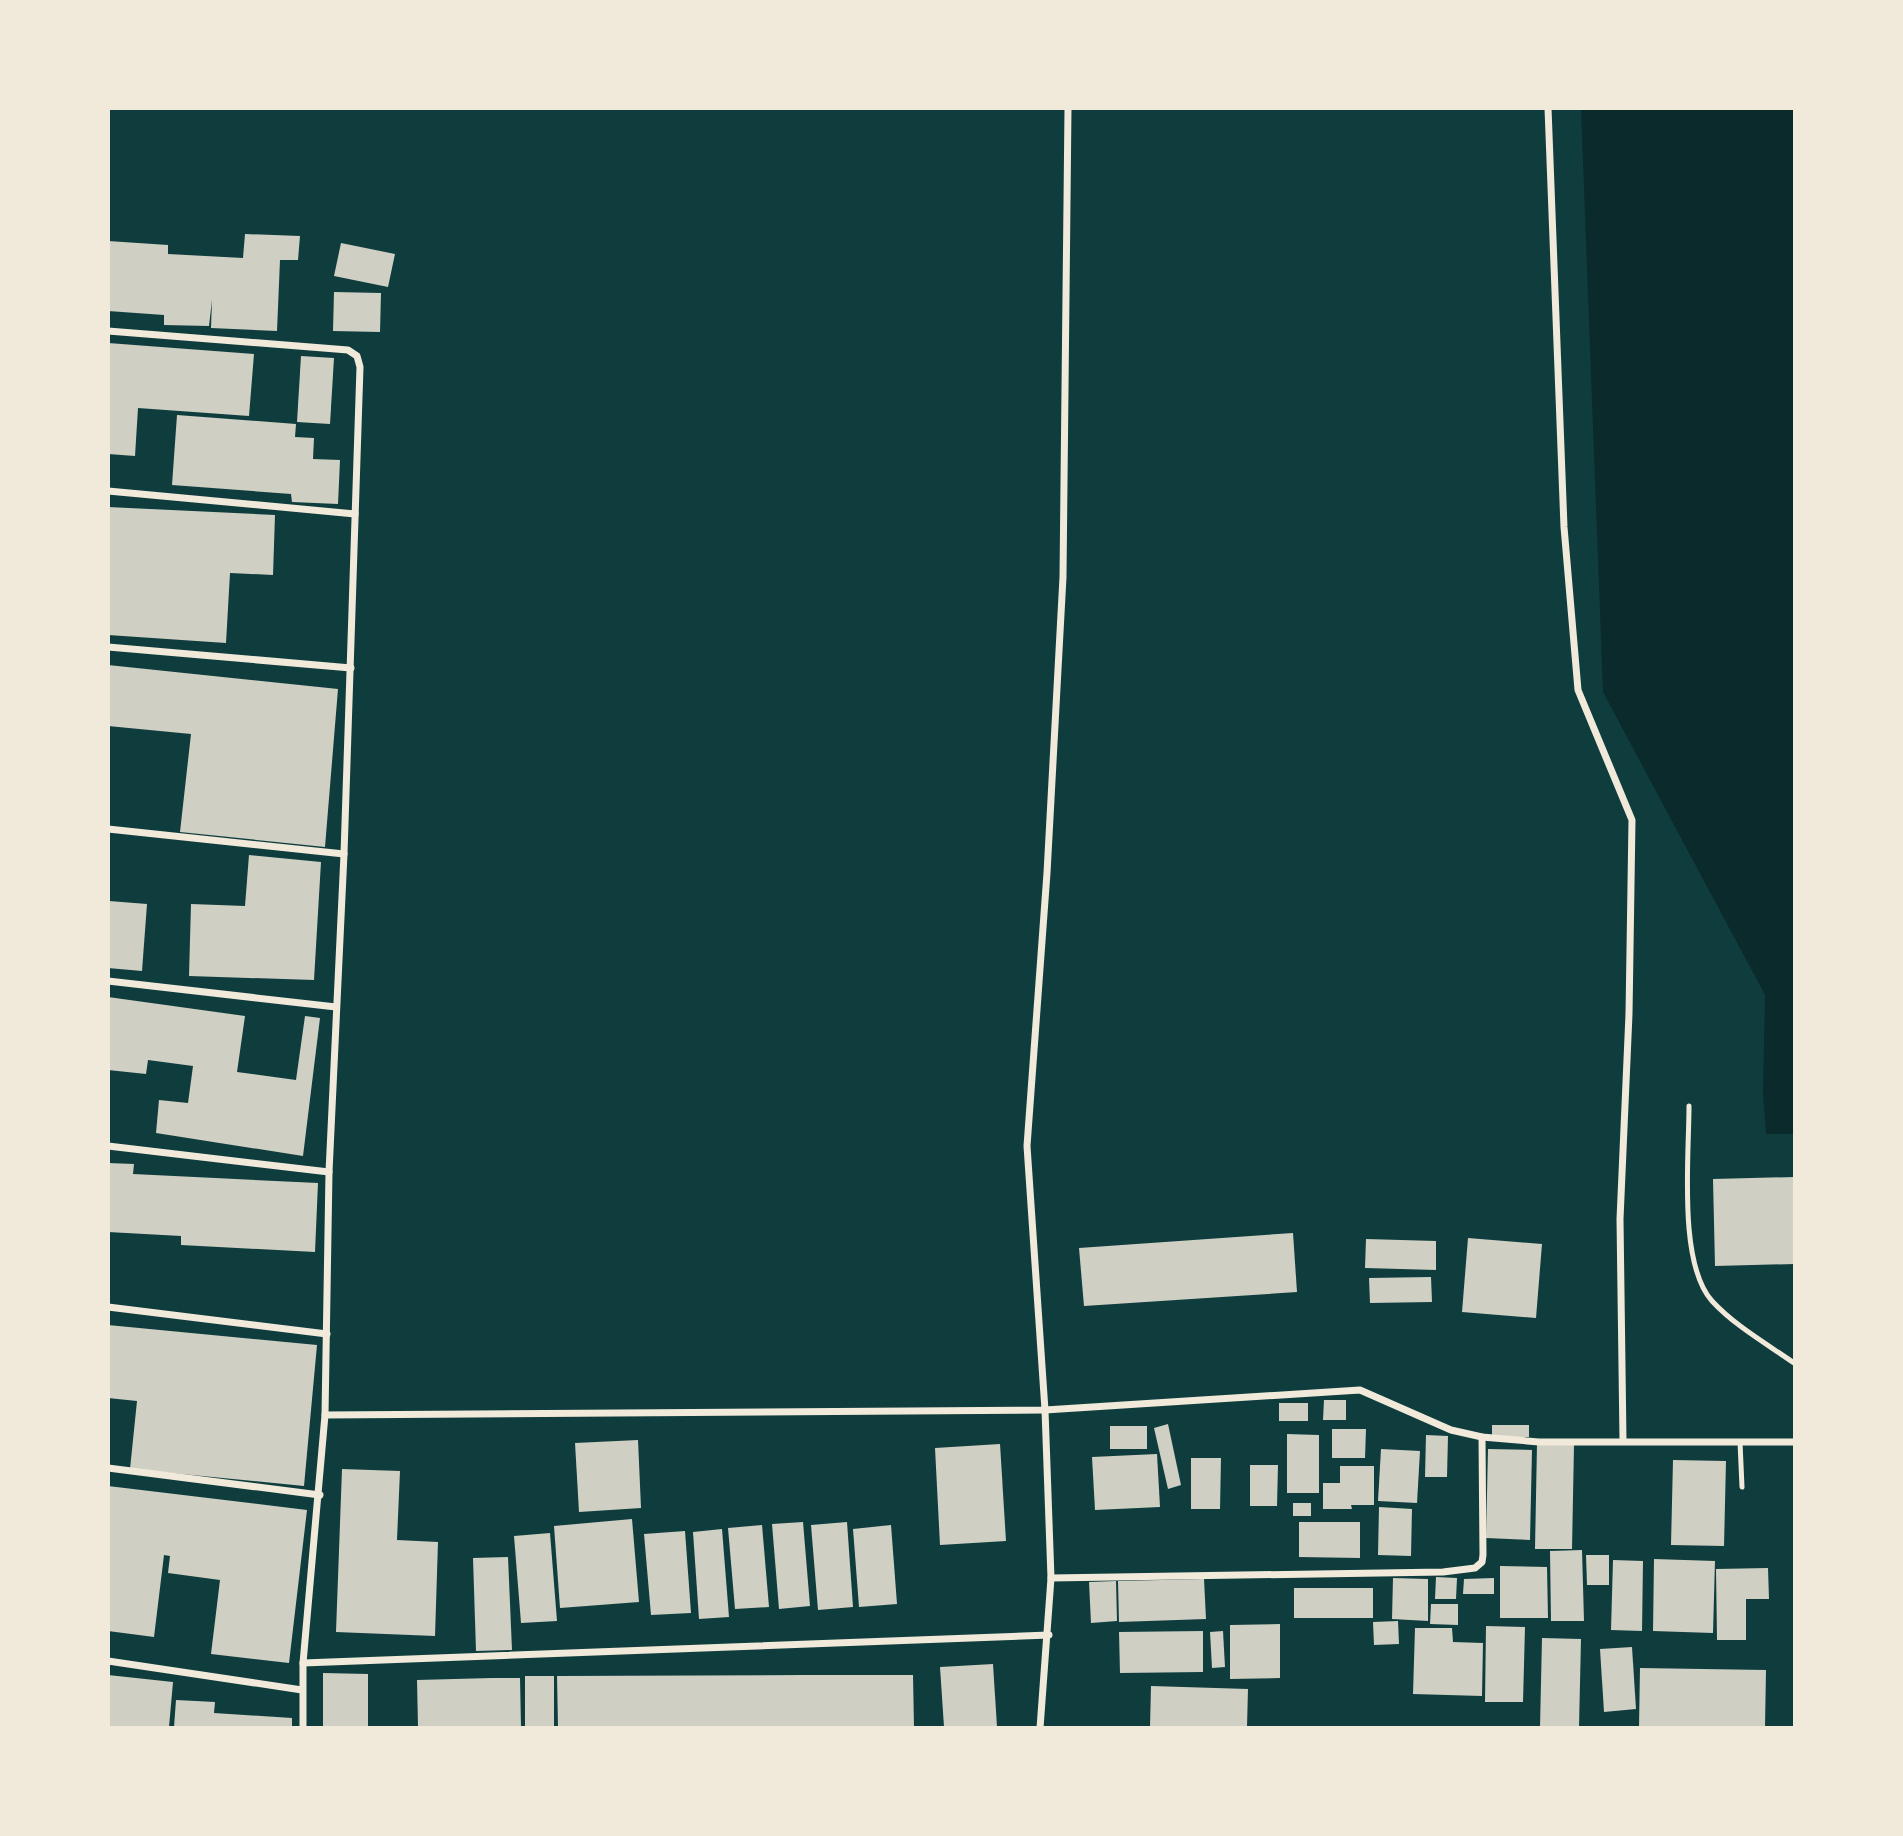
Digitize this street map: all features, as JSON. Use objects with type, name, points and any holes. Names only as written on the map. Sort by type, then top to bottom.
[{"type":"street","points":[[1040,1727],[1049,1636],[1051,1578],[1045,1410],[1027,1146],[1048,859],[1063,577],[1069,108]]},
{"type":"street","points":[[1548,108],[1564,527],[1578,690],[1632,820],[1629,1014],[1620,1219],[1623,1440]]},
{"type":"street","points":[[108,331],[348,350],[357,356],[360,367],[344,854],[329,1172],[325,1415],[303,1663],[303,1727]]},
{"type":"street","points":[[108,491],[355,514]]},
{"type":"street","points":[[108,647],[351,668]]},
{"type":"street","points":[[108,830],[344,854]]},
{"type":"street","points":[[108,981],[336,1007]]},
{"type":"street","points":[[108,1146],[329,1172]]},
{"type":"street","points":[[108,1307],[327,1334]]},
{"type":"street","points":[[325,1415],[1045,1410],[1360,1390],[1451,1430],[1482,1437],[1539,1443],[1623,1440],[1794,1442]]},
{"type":"street","points":[[1051,1578],[1430,1572],[1475,1568],[1482,1562],[1483,1555],[1482,1437]]},
{"type":"street","points":[[108,1468],[320,1495]]},
{"type":"street","points":[[303,1663],[1049,1636]]},
{"type":"street","points":[[108,1661],[302,1689]]},
{"type":"lane","points":[[1689,1106],[1690,1250],[1700,1281],[1711,1300],[1728,1316],[1794,1363]]},
{"type":"lane","points":[[1741,1442],[1742,1487]]},
{"type":"water","points":[[1581,109],[1794,109],[1794,1134],[1766,1134],[1763,1093],[1765,995],[1603,692]]},
{"type":"building","points":[[245,234],[300,236],[298,260],[280,260],[277,331],[211,328],[212,300],[209,326],[164,325],[164,315],[108,311],[108,241],[168,245],[168,254],[243,258]]},
{"type":"building","points":[[341,243],[395,254],[388,287],[334,276]]},
{"type":"building","points":[[334,292],[381,293],[380,332],[333,331]]},
{"type":"building","points":[[108,343],[254,354],[249,416],[138,408],[135,456],[108,454]]},
{"type":"building","points":[[301,356],[334,358],[330,424],[297,422]]},
{"type":"building","points":[[177,415],[296,424],[295,437],[314,438],[313,459],[340,460],[338,504],[292,502],[291,494],[172,485]]},
{"type":"building","points":[[108,507],[275,515],[273,575],[230,573],[226,643],[108,635]]},
{"type":"building","points":[[108,665],[338,689],[325,847],[180,832],[191,734],[108,726]]},
{"type":"building","points":[[249,855],[321,862],[314,980],[189,976],[191,904],[245,906]]},
{"type":"building","points":[[109,901],[147,904],[142,971],[108,968]]},
{"type":"building","points":[[108,997],[245,1016],[237,1072],[296,1080],[305,1016],[320,1018],[303,1156],[156,1133],[159,1100],[188,1103],[193,1066],[148,1060],[146,1074],[108,1070]]},
{"type":"building","points":[[108,1163],[134,1164],[133,1174],[318,1183],[315,1252],[181,1245],[181,1236],[108,1232]]},
{"type":"building","points":[[1794,1177],[1794,1264],[1715,1266],[1713,1179]]},
{"type":"building","points":[[1293,1233],[1297,1292],[1084,1306],[1079,1248]]},
{"type":"building","points":[[1468,1238],[1542,1244],[1536,1318],[1462,1312]]},
{"type":"building","points":[[1366,1239],[1436,1241],[1436,1270],[1365,1268]]},
{"type":"building","points":[[1431,1277],[1432,1302],[1370,1303],[1369,1278]]},
{"type":"building","points":[[108,1325],[317,1345],[304,1486],[130,1469],[137,1401],[108,1398]]},
{"type":"building","points":[[1324,1400],[1346,1400],[1346,1420],[1323,1420]]},
{"type":"building","points":[[1279,1403],[1308,1403],[1308,1421],[1279,1421]]},
{"type":"building","points":[[1168,1424],[1181,1485],[1168,1489],[1154,1428]]},
{"type":"building","points":[[1492,1425],[1529,1425],[1529,1437],[1492,1437]]},
{"type":"building","points":[[1110,1426],[1147,1426],[1147,1449],[1110,1449]]},
{"type":"building","points":[[1332,1429],[1366,1429],[1365,1458],[1332,1458]]},
{"type":"building","points":[[1287,1434],[1319,1435],[1319,1493],[1287,1493]]},
{"type":"building","points":[[1426,1435],[1448,1436],[1447,1477],[1425,1477]]},
{"type":"building","points":[[638,1440],[641,1508],[579,1512],[575,1443]]},
{"type":"building","points":[[1000,1444],[1006,1541],[940,1545],[935,1448]]},
{"type":"building","points":[[1537,1444],[1574,1445],[1572,1549],[1535,1549]]},
{"type":"building","points":[[1381,1449],[1420,1451],[1417,1503],[1378,1501]]},
{"type":"building","points":[[1488,1449],[1532,1450],[1530,1540],[1486,1538]]},
{"type":"building","points":[[1157,1454],[1160,1507],[1095,1510],[1092,1457]]},
{"type":"building","points":[[1191,1458],[1221,1458],[1220,1509],[1191,1509]]},
{"type":"building","points":[[1673,1460],[1726,1461],[1724,1546],[1671,1545]]},
{"type":"building","points":[[1250,1465],[1278,1465],[1277,1506],[1250,1506]]},
{"type":"building","points":[[1340,1466],[1374,1466],[1374,1505],[1351,1505],[1352,1509],[1323,1509],[1323,1483],[1340,1483]]},
{"type":"building","points":[[342,1469],[400,1471],[397,1540],[438,1542],[435,1636],[336,1632]]},
{"type":"building","points":[[108,1486],[307,1510],[289,1663],[211,1654],[220,1580],[168,1573],[170,1556],[164,1555],[154,1637],[108,1631]]},
{"type":"building","points":[[1293,1503],[1311,1503],[1311,1516],[1293,1516]]},
{"type":"building","points":[[1379,1507],[1412,1509],[1411,1556],[1378,1555]]},
{"type":"building","points":[[632,1519],[639,1602],[560,1608],[554,1526]]},
{"type":"building","points":[[803,1522],[810,1606],[779,1609],[772,1524]]},
{"type":"building","points":[[847,1522],[853,1607],[818,1610],[811,1525]]},
{"type":"building","points":[[1299,1522],[1360,1522],[1360,1558],[1299,1557]]},
{"type":"building","points":[[762,1525],[769,1607],[735,1609],[728,1528]]},
{"type":"building","points":[[891,1525],[897,1604],[859,1607],[853,1529]]},
{"type":"building","points":[[722,1529],[729,1617],[699,1619],[693,1532]]},
{"type":"building","points":[[685,1531],[691,1613],[651,1615],[644,1534]]},
{"type":"building","points":[[550,1533],[557,1621],[521,1623],[514,1536]]},
{"type":"building","points":[[1582,1550],[1584,1621],[1551,1621],[1550,1551]]},
{"type":"building","points":[[1586,1555],[1609,1555],[1609,1585],[1587,1585]]},
{"type":"building","points":[[508,1557],[512,1650],[476,1651],[473,1558]]},
{"type":"building","points":[[1654,1559],[1715,1561],[1713,1633],[1653,1631]]},
{"type":"building","points":[[1613,1560],[1643,1561],[1642,1631],[1611,1630]]},
{"type":"building","points":[[1500,1566],[1547,1567],[1548,1618],[1500,1618]]},
{"type":"building","points":[[1768,1568],[1769,1599],[1746,1599],[1746,1640],[1717,1640],[1716,1569]]},
{"type":"building","points":[[1436,1577],[1457,1578],[1456,1599],[1435,1599]]},
{"type":"building","points":[[1393,1578],[1428,1579],[1428,1621],[1392,1619]]},
{"type":"building","points":[[1494,1578],[1494,1594],[1463,1594],[1464,1579]]},
{"type":"building","points":[[1204,1579],[1206,1619],[1119,1622],[1118,1581]]},
{"type":"building","points":[[1116,1581],[1117,1621],[1091,1623],[1089,1582]]},
{"type":"building","points":[[1294,1588],[1373,1588],[1373,1618],[1294,1618]]},
{"type":"building","points":[[1431,1604],[1458,1604],[1458,1625],[1430,1624]]},
{"type":"building","points":[[1398,1621],[1399,1644],[1374,1645],[1373,1622]]},
{"type":"building","points":[[1280,1624],[1280,1678],[1230,1679],[1230,1625]]},
{"type":"building","points":[[1486,1626],[1525,1627],[1523,1702],[1485,1702]]},
{"type":"building","points":[[1415,1628],[1452,1628],[1453,1642],[1483,1643],[1482,1696],[1413,1694]]},
{"type":"building","points":[[1203,1631],[1203,1672],[1120,1673],[1119,1632]]},
{"type":"building","points":[[1223,1631],[1225,1667],[1212,1668],[1210,1632]]},
{"type":"building","points":[[1542,1638],[1581,1639],[1579,1727],[1540,1727]]},
{"type":"building","points":[[1632,1647],[1636,1709],[1604,1712],[1600,1649]]},
{"type":"building","points":[[993,1664],[997,1727],[944,1727],[940,1667]]},
{"type":"building","points":[[1640,1668],[1766,1670],[1765,1727],[1639,1727]]},
{"type":"building","points":[[323,1673],[368,1674],[368,1727],[323,1727]]},
{"type":"building","points":[[108,1675],[173,1682],[169,1727],[108,1727]]},
{"type":"building","points":[[913,1675],[914,1727],[558,1727],[557,1676]]},
{"type":"building","points":[[525,1676],[554,1676],[554,1727],[525,1727]]},
{"type":"building","points":[[520,1678],[521,1727],[418,1727],[417,1680]]},
{"type":"building","points":[[1151,1686],[1248,1689],[1247,1727],[1150,1727]]},
{"type":"building","points":[[176,1700],[215,1702],[214,1713],[292,1718],[292,1727],[174,1727]]}]
